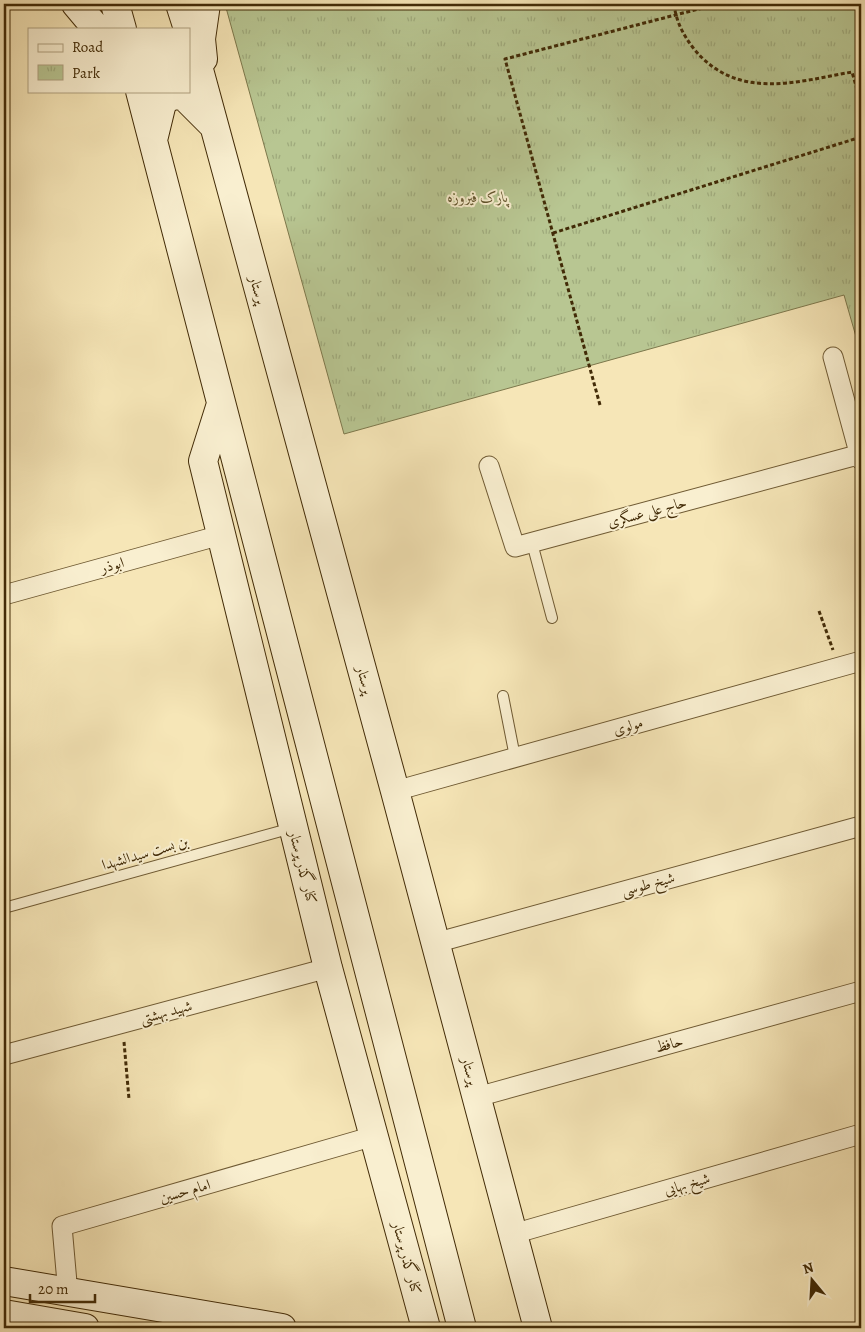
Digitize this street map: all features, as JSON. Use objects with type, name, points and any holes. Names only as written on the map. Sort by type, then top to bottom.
[{"type":"main road","points":[[76,4],[96,28]]},
{"type":"main road","points":[[115,4],[122,28]]},
{"type":"main road","points":[[180,4],[188,28]]},
{"type":"main road","points":[[205,93],[201,39],[206,4]]},
{"type":"main road","name":"پرستار","points":[[190,37],[212,124],[395,790],[538,1328]]},
{"type":"main road","points":[[153,140],[162,103],[171,95],[184,96],[212,124]]},
{"type":"main road","points":[[141,97],[462,1328]]},
{"type":"main road","name":"کنار گذر پرستار","points":[[221,404],[203,461],[328,968],[426,1328]]},
{"type":"main road","points":[[397,1222],[432,1209]]},
{"type":"main road","points":[[4,1282],[282,1328]]},
{"type":"main road","points":[[527,1287],[541,1314],[556,1328]]},
{"type":"main road","points":[[4,1314],[85,1328]]},
{"type":"street","points":[[832,357],[861,456]]},
{"type":"street","name":"حاج علی عسگری","points":[[489,466],[515,547],[861,456]]},
{"type":"street","name":"ابوذر","points":[[4,595],[221,535]]},
{"type":"street","name":"مولوی","points":[[395,790],[861,661]]},
{"type":"street","name":"شیخ طوسی","points":[[436,943],[861,826]]},
{"type":"street","name":"شهید بهشتی","points":[[4,1055],[328,968]]},
{"type":"street","name":"حافظ","points":[[477,1097],[861,991]]},
{"type":"street","name":"شیخ بهایی","points":[[513,1234],[861,1134]]},
{"type":"street","name":"امام حسین","points":[[68,1294],[62,1226],[374,1136]]},
{"type":"lane","points":[[532,543],[552,618]]},
{"type":"lane","points":[[503,696],[515,757]]},
{"type":"lane","name":"بن بست سیدالشهدا","points":[[4,908],[293,828]]},
{"type":"path","points":[[674,4],[675,15],[684,36],[704,60],[730,77],[760,85],[792,83],[852,72],[861,103]]},
{"type":"path","points":[[600,405],[505,59],[718,4]]},
{"type":"path","points":[[553,233],[861,137]]},
{"type":"path","points":[[819,610],[840,667]]},
{"type":"path","points":[[122,1024],[129,1099]]},
{"type":"green space","name":"پارک فیروزه","points":[[225,4],[861,4],[861,354],[844,295],[344,434]]}]
